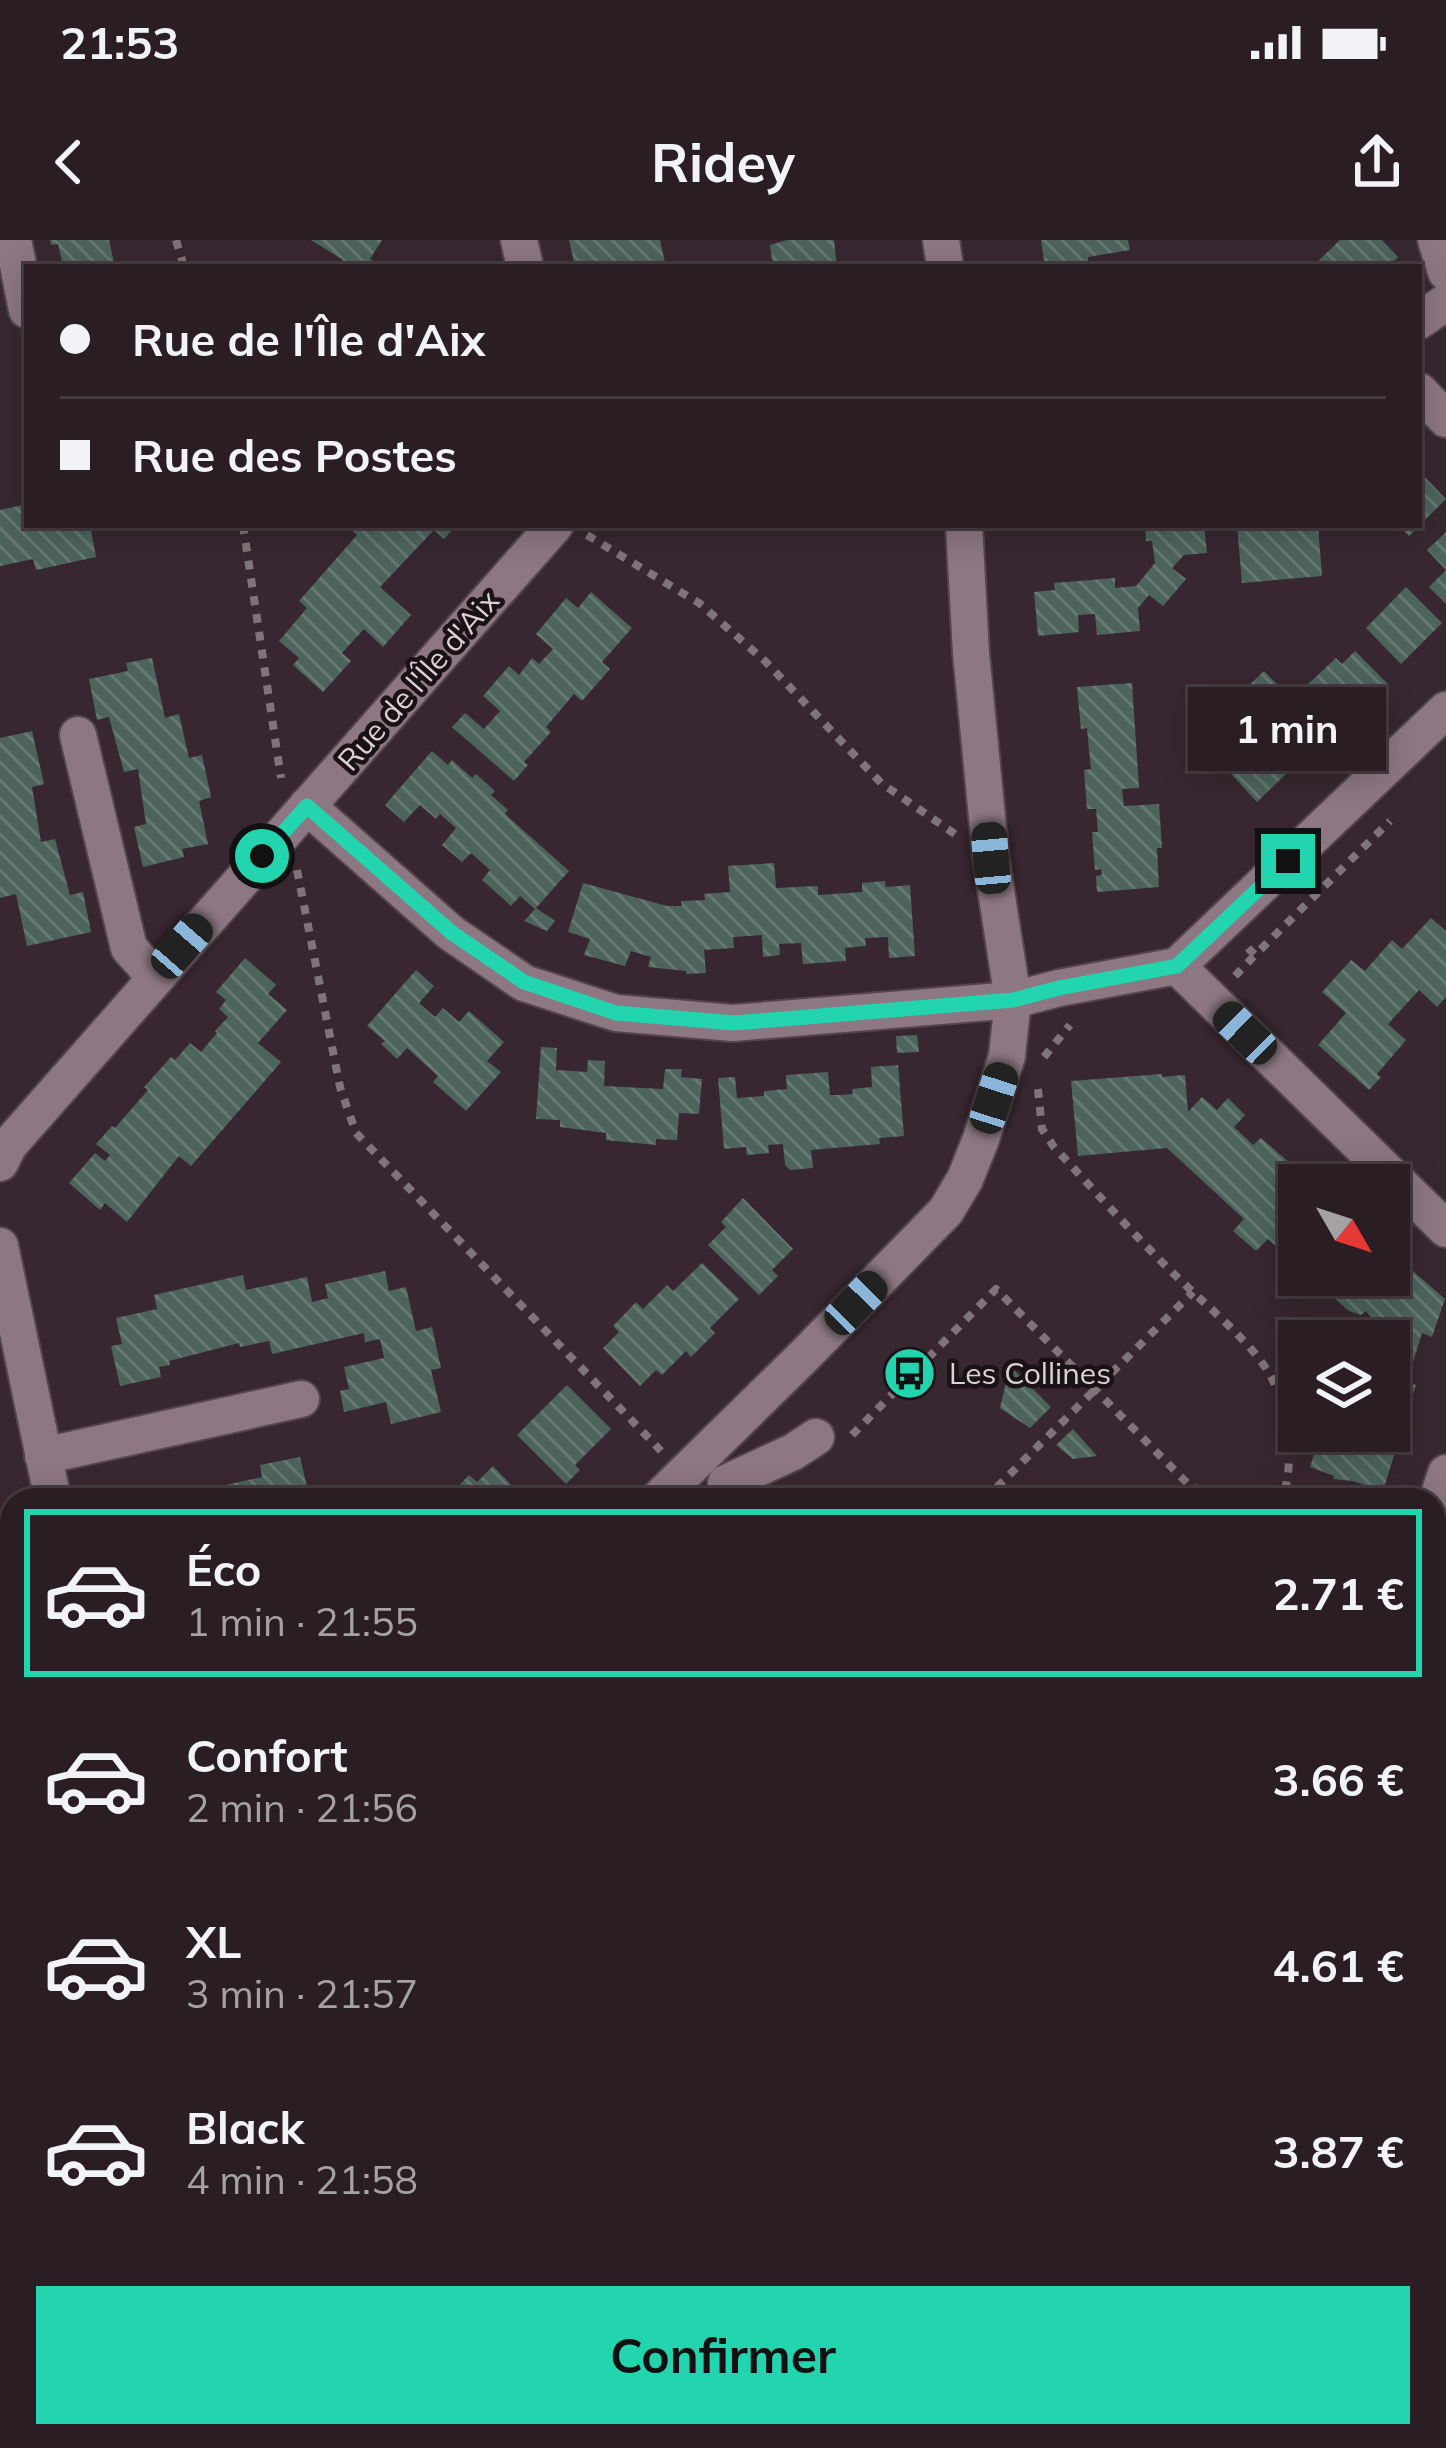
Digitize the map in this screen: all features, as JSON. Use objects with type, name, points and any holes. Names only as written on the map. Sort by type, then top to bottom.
[{"type":"street","points":[[13,240],[24,295]]},
{"type":"street","points":[[1436,240],[1446,272]]},
{"type":"street","points":[[1422,394],[1446,419]]},
{"type":"street","name":"Rue de l'Île d'Aix","points":[[0,1163],[8,1145],[155,976],[552,528]]},
{"type":"street","points":[[714,1479],[946,1211],[981,1139],[1007,1056],[1013,1000],[991,858],[964,528]]},
{"type":"street","points":[[298,816],[524,982],[616,1013],[734,1023],[1013,1000],[1177,966],[1446,710]]},
{"type":"street","points":[[78,735],[129,948],[155,976]]},
{"type":"street","points":[[1177,966],[1446,1228]]},
{"type":"street","points":[[0,1246],[50,1488]]},
{"type":"street","points":[[43,1456],[301,1399]]},
{"type":"street","points":[[714,1479],[833,1437]]},
{"type":"path","points":[[244,528],[298,816],[340,1087],[356,1132],[714,1479]]},
{"type":"path","points":[[575,528],[699,603],[765,661],[880,783],[991,858]]},
{"type":"path","points":[[1037,1082],[1042,1130],[1054,1147],[1269,1372],[1282,1401],[1288,1438],[1286,1488]]},
{"type":"path","points":[[833,1437],[996,1289],[1194,1488]]},
{"type":"path","points":[[996,1488],[1192,1292]]},
{"type":"building","points":[[50,240],[109,240],[114,264],[62,264],[58,244],[51,245]]},
{"type":"building","points":[[311,240],[382,240],[370,259],[378,264],[340,264],[343,260]]},
{"type":"building","points":[[569,240],[660,240],[665,264],[615,263],[574,264]]},
{"type":"building","points":[[787,240],[834,240],[837,264],[773,264],[770,245]]},
{"type":"building","points":[[1041,240],[1128,240],[1130,250],[1088,257],[1088,263],[1045,264]]},
{"type":"building","points":[[1340,240],[1382,240],[1398,257],[1391,264],[1315,264]]},
{"type":"building","points":[[1422,474],[1446,499],[1422,523]]},
{"type":"building","points":[[24,505],[24,528],[91,528],[96,557],[36,570],[33,559],[0,566],[0,510]]},
{"type":"building","points":[[349,528],[454,528],[444,539],[434,530],[380,587],[411,615],[383,647],[364,629],[342,653],[351,661],[323,692],[293,665],[299,658],[279,641],[307,608],[299,601],[357,535]]},
{"type":"building","points":[[1145,528],[1204,528],[1207,553],[1184,555],[1172,568],[1186,579],[1163,606],[1149,595],[1138,608],[1140,631],[1097,635],[1095,614],[1078,615],[1079,632],[1038,636],[1034,592],[1055,590],[1054,583],[1115,578],[1115,588],[1136,586],[1155,563],[1152,541],[1146,541]]},
{"type":"building","points":[[1237,528],[1318,528],[1322,576],[1242,583]]},
{"type":"building","points":[[1446,532],[1446,570],[1427,550]]},
{"type":"building","points":[[1446,570],[1446,604],[1429,587]]},
{"type":"building","points":[[1406,587],[1442,623],[1401,664],[1366,628]]},
{"type":"building","points":[[591,592],[632,628],[602,662],[610,669],[582,701],[574,694],[546,727],[551,732],[514,781],[452,727],[465,713],[484,729],[500,711],[483,696],[509,666],[519,675],[532,658],[539,664],[553,649],[536,634],[566,598],[578,608]]},
{"type":"building","points":[[1355,651],[1389,685],[1375,699],[1369,693],[1338,723],[1304,688],[1336,658],[1342,664]]},
{"type":"building","points":[[152,658],[165,718],[179,714],[189,758],[202,755],[211,797],[199,801],[208,844],[182,849],[184,857],[143,867],[134,827],[146,824],[138,769],[124,772],[109,717],[97,720],[89,679],[128,671],[126,663]]},
{"type":"building","points":[[1264,671],[1319,727],[1302,744],[1291,732],[1271,752],[1289,771],[1257,802],[1208,749],[1222,735],[1208,720]]},
{"type":"building","points":[[1132,683],[1139,788],[1122,789],[1124,806],[1159,804],[1159,887],[1097,892],[1096,876],[1102,875],[1101,869],[1095,870],[1092,832],[1098,832],[1096,809],[1087,809],[1084,770],[1091,769],[1077,687]]},
{"type":"building","points":[[32,731],[44,784],[32,787],[41,842],[55,839],[70,895],[83,892],[91,932],[27,946],[16,894],[0,898],[0,738]]},
{"type":"building","points":[[432,751],[448,765],[452,760],[472,778],[476,774],[495,791],[491,795],[508,810],[505,814],[569,871],[536,908],[555,921],[547,931],[524,921],[535,909],[520,896],[511,906],[482,880],[490,870],[471,853],[462,862],[442,845],[456,828],[440,814],[436,819],[420,805],[404,822],[385,805]]},
{"type":"building","points":[[774,863],[776,888],[818,886],[818,895],[862,892],[862,883],[910,885],[915,956],[889,958],[888,937],[865,938],[866,946],[845,948],[846,961],[803,964],[801,943],[779,944],[780,955],[763,957],[762,935],[733,937],[734,948],[704,950],[706,973],[686,974],[648,967],[651,957],[631,951],[625,966],[584,955],[590,939],[568,932],[583,883],[682,906],[681,901],[705,900],[704,894],[730,892],[728,866]]},
{"type":"building","points":[[1431,918],[1446,931],[1446,997],[1437,1007],[1419,990],[1388,1024],[1406,1040],[1369,1090],[1318,1045],[1346,1013],[1322,992],[1351,960],[1365,971],[1392,940],[1402,949]]},
{"type":"building","points":[[245,958],[276,985],[268,994],[287,1010],[258,1043],[281,1062],[191,1166],[179,1156],[127,1222],[105,1203],[100,1210],[69,1183],[95,1153],[105,1161],[110,1155],[96,1144],[148,1090],[144,1087],[171,1057],[175,1060],[190,1043],[201,1052],[217,1033],[228,1017],[219,1009],[226,1000],[216,992]]},
{"type":"building","points":[[416,970],[434,986],[419,1003],[435,1017],[443,1008],[459,1022],[469,1011],[504,1042],[487,1061],[501,1072],[466,1111],[433,1082],[438,1076],[407,1048],[397,1059],[367,1026]]},
{"type":"building","points":[[917,1035],[919,1052],[897,1053],[896,1036]]},
{"type":"building","points":[[541,1047],[557,1048],[556,1070],[587,1072],[588,1060],[605,1061],[604,1086],[663,1089],[665,1069],[682,1069],[681,1077],[702,1079],[699,1114],[679,1113],[677,1140],[656,1139],[656,1145],[606,1140],[606,1133],[560,1127],[560,1120],[536,1119]]},
{"type":"building","points":[[898,1065],[904,1136],[879,1138],[880,1144],[811,1150],[813,1168],[790,1170],[783,1144],[768,1145],[769,1153],[747,1155],[746,1147],[724,1149],[718,1078],[735,1077],[737,1098],[787,1089],[786,1075],[828,1072],[830,1095],[841,1095],[872,1087],[871,1067]]},
{"type":"building","points":[[1185,1075],[1188,1112],[1202,1097],[1217,1110],[1228,1098],[1245,1115],[1234,1127],[1253,1145],[1261,1138],[1291,1164],[1278,1164],[1278,1248],[1268,1239],[1256,1251],[1233,1231],[1244,1219],[1167,1148],[1078,1156],[1071,1081]]},
{"type":"building","points":[[743,1198],[793,1249],[772,1270],[778,1276],[759,1295],[708,1245],[726,1227],[721,1222]]},
{"type":"building","points":[[702,1263],[739,1299],[710,1328],[715,1333],[691,1357],[686,1351],[662,1375],[656,1370],[640,1386],[603,1348],[619,1332],[613,1326],[636,1302],[643,1309],[667,1285],[673,1291]]},
{"type":"building","points":[[1410,1268],[1445,1299],[1432,1337],[1422,1333],[1410,1372],[1410,1320],[1372,1320],[1366,1311],[1361,1315],[1332,1296],[1410,1296]]},
{"type":"building","points":[[385,1271],[389,1291],[406,1287],[416,1331],[432,1327],[441,1368],[431,1370],[441,1412],[391,1424],[386,1402],[344,1412],[340,1391],[349,1389],[344,1367],[384,1358],[380,1339],[365,1342],[364,1333],[272,1354],[269,1341],[240,1347],[239,1343],[169,1361],[170,1365],[159,1367],[161,1377],[120,1386],[111,1346],[122,1344],[116,1318],[157,1309],[154,1295],[243,1275],[246,1290],[307,1277],[312,1302],[328,1298],[325,1284]]},
{"type":"building","points":[[1010,1366],[1051,1407],[1030,1428],[1000,1408]]},
{"type":"building","points":[[567,1385],[611,1429],[575,1465],[580,1470],[566,1484],[517,1435]]},
{"type":"building","points":[[1073,1429],[1097,1456],[1073,1459],[1056,1445]]},
{"type":"building","points":[[1315,1452],[1395,1452],[1384,1488],[1333,1479],[1310,1467]]},
{"type":"building","points":[[300,1457],[307,1488],[212,1488],[262,1477],[260,1465]]},
{"type":"building","points":[[493,1466],[514,1488],[457,1488],[469,1475],[477,1482]]},
{"type":"place","name":"Les Collines","points":[[910,1373]]},
{"type":"route","points":[[262,856],[307,806],[452,933],[524,982],[616,1013],[734,1023],[1013,1000],[1177,966],[1288,861]]}]
